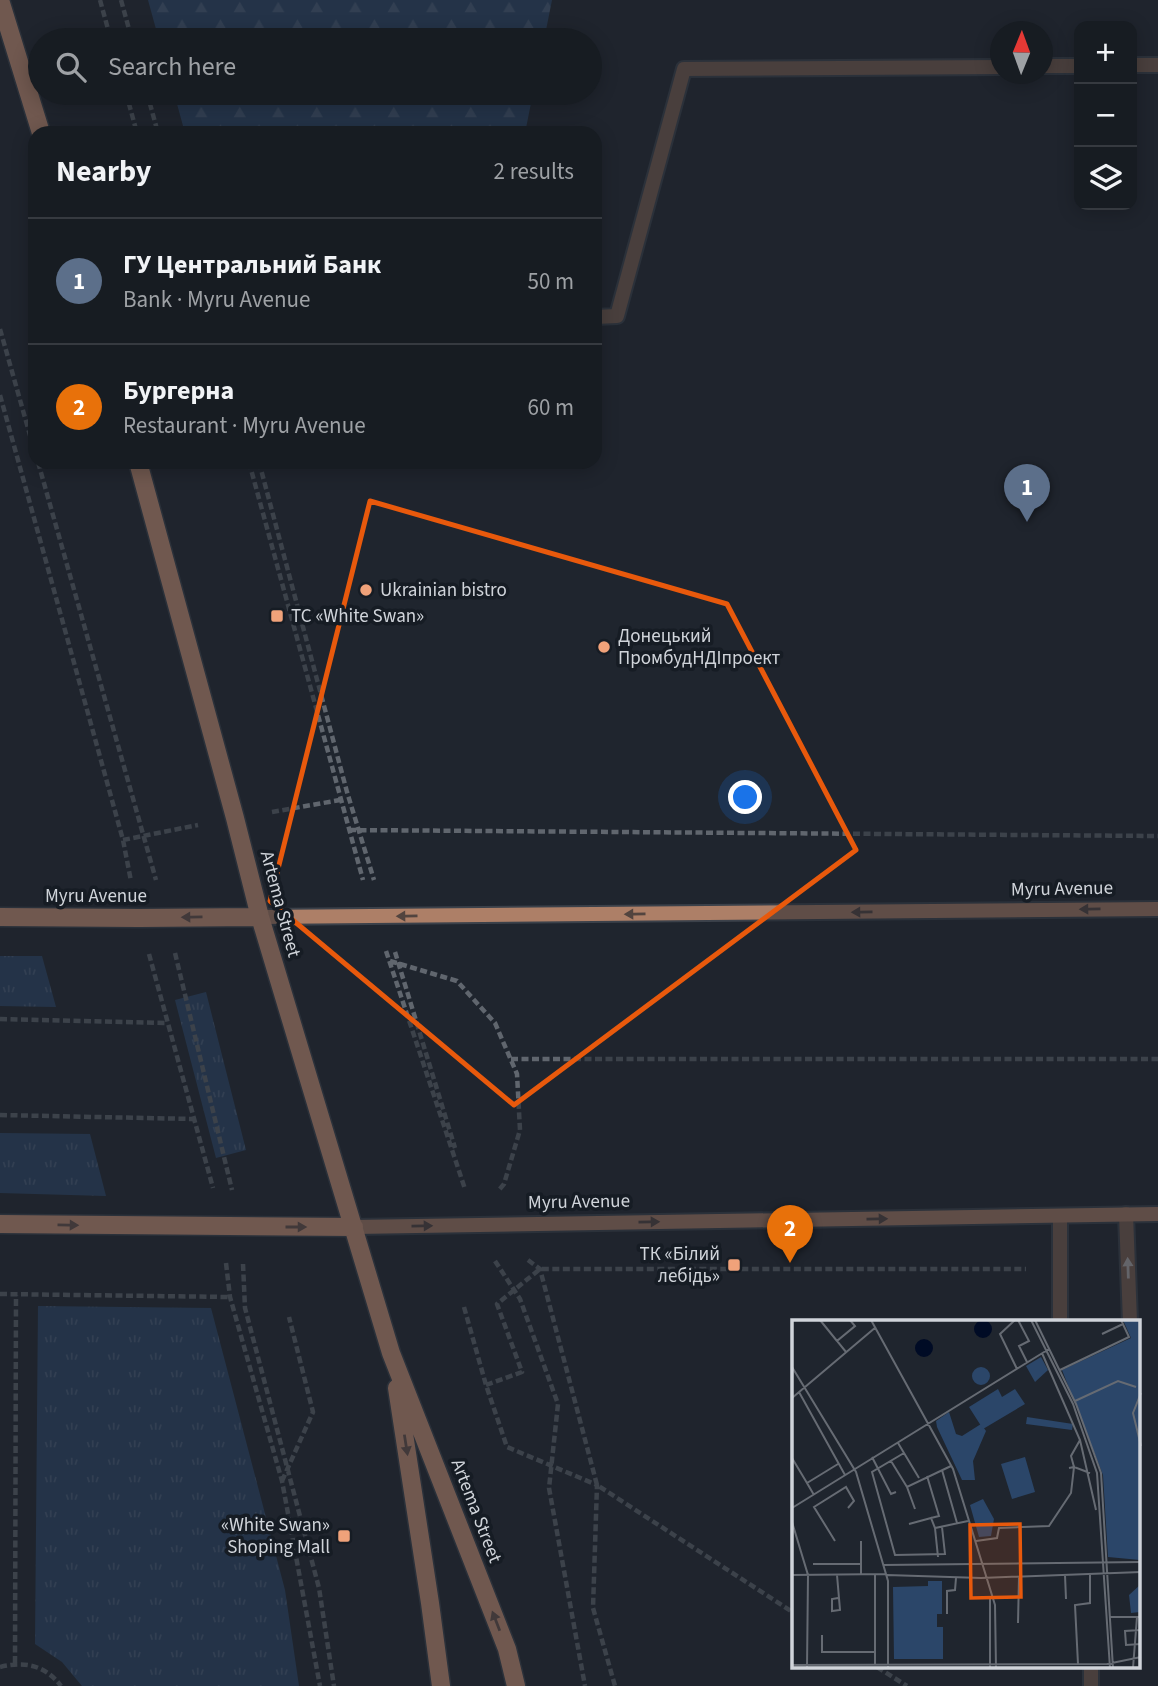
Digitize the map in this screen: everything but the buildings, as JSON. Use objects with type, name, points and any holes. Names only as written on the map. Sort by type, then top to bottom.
[{"type":"main road","points":[[0,0],[28,91]]},
{"type":"main road","points":[[32,105],[39,126]]},
{"type":"main road","name":"Artema Street","points":[[140,469],[260,917],[391,1353],[507,1649],[516,1686]]},
{"type":"main road","name":"Myru Avenue","points":[[0,916],[166,918],[1158,909]]},
{"type":"main road","name":"Myru Avenue","points":[[0,1224],[354,1227],[477,1222],[1158,1214]]},
{"type":"main road","name":"Artema Street","points":[[391,1353],[441,1686]]},
{"type":"lane","points":[[1137,65],[1158,65]]},
{"type":"lane","points":[[602,317],[617,316],[684,69],[990,66]]},
{"type":"lane","points":[[1053,66],[1074,66]]},
{"type":"lane","points":[[1126,1214],[1130,1320]]},
{"type":"lane","points":[[1060,1216],[1060,1320]]},
{"type":"lane","points":[[1091,1668],[1091,1686]]},
{"type":"path","points":[[100,0],[108,28]]},
{"type":"path","points":[[121,0],[129,28]]},
{"type":"path","points":[[129,105],[135,126]]},
{"type":"path","points":[[150,105],[156,126]]},
{"type":"path","points":[[0,329],[28,428]]},
{"type":"path","points":[[0,395],[123,840],[139,918],[215,1197],[230,1297],[282,1481],[320,1686]]},
{"type":"path","points":[[40,469],[166,918],[241,1227],[245,1308],[319,1588],[334,1686]]},
{"type":"path","points":[[251,469],[340,800]]},
{"type":"path","points":[[261,469],[347,792],[484,1245],[520,1299],[558,1404],[549,1488],[585,1686]]},
{"type":"path","points":[[349,830],[1158,836]]},
{"type":"path","points":[[389,961],[457,981],[495,1023],[517,1074],[520,1130],[504,1184],[477,1222]]},
{"type":"path","points":[[0,1020],[168,1023]]},
{"type":"path","points":[[511,1059],[1158,1059]]},
{"type":"path","points":[[0,1115],[194,1119]]},
{"type":"path","points":[[486,1384],[522,1372],[498,1304],[540,1269],[1060,1269]]},
{"type":"path","points":[[0,1294],[230,1297]]},
{"type":"path","points":[[15,1663],[16,1295]]},
{"type":"path","points":[[464,1307],[507,1447],[597,1485],[593,1608],[615,1686]]},
{"type":"path","points":[[282,1481],[313,1412],[289,1317]]},
{"type":"path","points":[[0,1667],[15,1663],[40,1667],[61,1686]]},
{"type":"path","points":[[879,1668],[907,1686]]},
{"type":"highlighted area","points":[[370,501],[727,604],[856,850],[514,1105],[270,901]]},
{"type":"green space","points":[[148,0],[552,0],[546,28],[156,28]]},
{"type":"green space","points":[[177,105],[531,105],[526,126],[183,126]]},
{"type":"green space","points":[[0,956],[42,956],[56,1007],[0,1006]]},
{"type":"green space","points":[[206,992],[246,1150],[216,1158],[175,1000]]},
{"type":"green space","points":[[0,1133],[90,1134],[106,1196],[0,1193]]},
{"type":"green space","points":[[38,1306],[211,1308],[285,1590],[299,1686],[82,1686],[62,1662],[35,1644]]},
{"type":"place","name":"ГУ Центральний Банк","points":[[1027,522]]},
{"type":"place","name":"Ukrainian bistro","points":[[366,590]]},
{"type":"place","name":"TC «White Swan»","points":[[277,616]]},
{"type":"place","name":"Донецький ПромбудНДІпроект","points":[[604,647]]},
{"type":"place","name":"Бургерна","points":[[790,1263]]},
{"type":"place","name":"ТК «Білий лебідь»","points":[[734,1265]]},
{"type":"place","name":"«White Swan» Shoping Mall","points":[[344,1536]]}]
